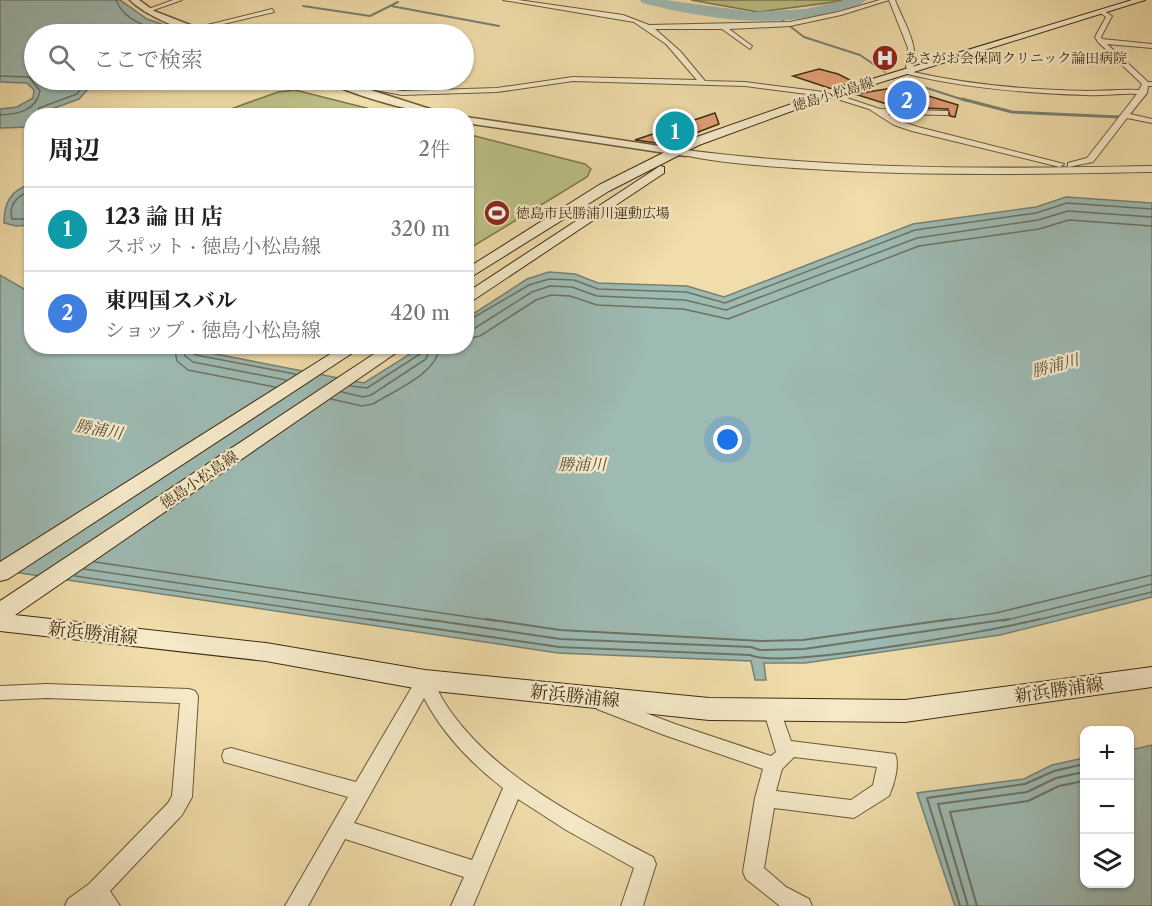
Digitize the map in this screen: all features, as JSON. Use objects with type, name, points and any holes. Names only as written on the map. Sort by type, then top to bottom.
[{"type":"main road","name":"徳島小松島線","points":[[474,271],[604,188],[732,128],[832,94],[1141,0]]},
{"type":"main road","name":"徳島小松島線","points":[[474,294],[673,156]]},
{"type":"main road","name":"徳島小松島線","points":[[0,573],[342,354]]},
{"type":"main road","name":"徳島小松島線","points":[[0,613],[386,354]]},
{"type":"main road","name":"新浜勝浦線","points":[[0,622],[266,652],[425,680],[588,698],[773,712],[905,711],[1152,677]]},
{"type":"street","points":[[134,0],[146,10],[181,24]]},
{"type":"street","points":[[146,10],[179,0]]},
{"type":"street","points":[[506,0],[623,17],[646,27],[680,52],[703,83]]},
{"type":"street","points":[[646,27],[790,24],[848,12],[886,0]]},
{"type":"street","points":[[892,0],[908,38],[912,58],[908,71],[960,85],[980,84],[1096,93],[1143,93]]},
{"type":"street","points":[[216,24],[272,11]]},
{"type":"street","points":[[1077,165],[1090,160],[1149,84],[1100,41],[1098,37],[1109,15],[1102,12]]},
{"type":"street","points":[[723,27],[750,47]]},
{"type":"street","points":[[1100,41],[1152,46]]},
{"type":"street","points":[[383,90],[466,93],[573,79],[757,85],[832,94],[879,111],[891,120],[915,129],[1060,164]]},
{"type":"street","points":[[362,90],[418,108]]},
{"type":"street","points":[[388,91],[418,108]]},
{"type":"street","points":[[879,111],[945,113]]},
{"type":"street","points":[[1126,115],[1152,121]]},
{"type":"street","points":[[474,121],[673,156],[775,164],[850,169],[1025,171],[1152,169]]},
{"type":"street","points":[[1025,171],[1029,166],[1060,164],[1110,170]]},
{"type":"street","points":[[425,680],[432,699],[443,716],[490,768],[513,787],[582,831],[645,864],[632,906]]},
{"type":"street","points":[[296,906],[425,680]]},
{"type":"street","points":[[0,693],[47,691],[189,696],[182,797],[175,809],[102,898],[76,906]]},
{"type":"street","points":[[588,698],[670,730],[774,765]]},
{"type":"street","points":[[773,712],[786,754],[774,765],[765,798],[753,872],[779,894],[801,906]]},
{"type":"street","points":[[765,798],[854,809],[882,790],[888,760],[784,748]]},
{"type":"street","points":[[231,756],[361,792]]},
{"type":"street","points":[[462,906],[513,787]]},
{"type":"street","points":[[340,828],[477,871]]},
{"type":"green space","points":[[691,0],[842,0],[842,1],[758,12]]},
{"type":"green space","points":[[295,90],[366,108],[233,108],[278,92]]},
{"type":"green space","name":"徳島市民勝浦川運動広場","points":[[474,136],[585,164],[591,169],[587,177],[474,246]]},
{"type":"water","points":[[0,0],[120,0],[147,19],[161,24],[24,24],[24,83],[0,82]]},
{"type":"water","points":[[34,90],[87,90],[79,99],[54,108],[24,108],[24,127],[0,128],[0,109],[17,107],[33,98]]},
{"type":"water","points":[[24,187],[24,225],[16,226],[4,223],[7,203],[18,190]]},
{"type":"water","name":"勝浦川","points":[[1066,197],[1152,203],[1152,597],[1000,635],[805,663],[764,663],[766,680],[755,680],[751,661],[558,653],[0,570],[0,275],[24,289],[24,354],[216,354],[364,383],[410,354],[474,354],[474,313],[527,279],[549,272],[575,274],[598,283],[687,286],[724,297],[913,224],[1036,207]]},
{"type":"water","points":[[1152,745],[1152,906],[955,906],[917,793],[1024,779],[1052,765],[1080,759],[1080,888],[1134,888],[1134,749]]},
{"type":"building","points":[[819,69],[838,74],[854,82],[832,89],[793,76]]},
{"type":"building","points":[[899,87],[958,105],[955,117],[950,116],[948,109],[896,107],[855,94]]},
{"type":"building","points":[[715,113],[719,124],[680,139],[656,143],[635,140]]},
{"type":"waterway","points":[[647,0],[701,11],[753,16],[806,13],[859,0]]},
{"type":"waterway","points":[[303,6],[370,16],[398,2]]},
{"type":"waterway","points":[[391,6],[499,26]]},
{"type":"waterway","points":[[778,17],[804,37],[860,55],[885,72]]},
{"type":"waterway","points":[[902,80],[967,101]]},
{"type":"waterway","points":[[962,99],[1012,112],[1119,117]]},
{"type":"place","name":"あさがお会保岡クリニック論田病院","points":[[885,58]]},
{"type":"place","name":"東四国スバル","points":[[907,100]]},
{"type":"place","name":"123 論 田 店","points":[[675,131]]},
{"type":"place","name":"徳島市民勝浦川運動広場","points":[[497,213]]}]
